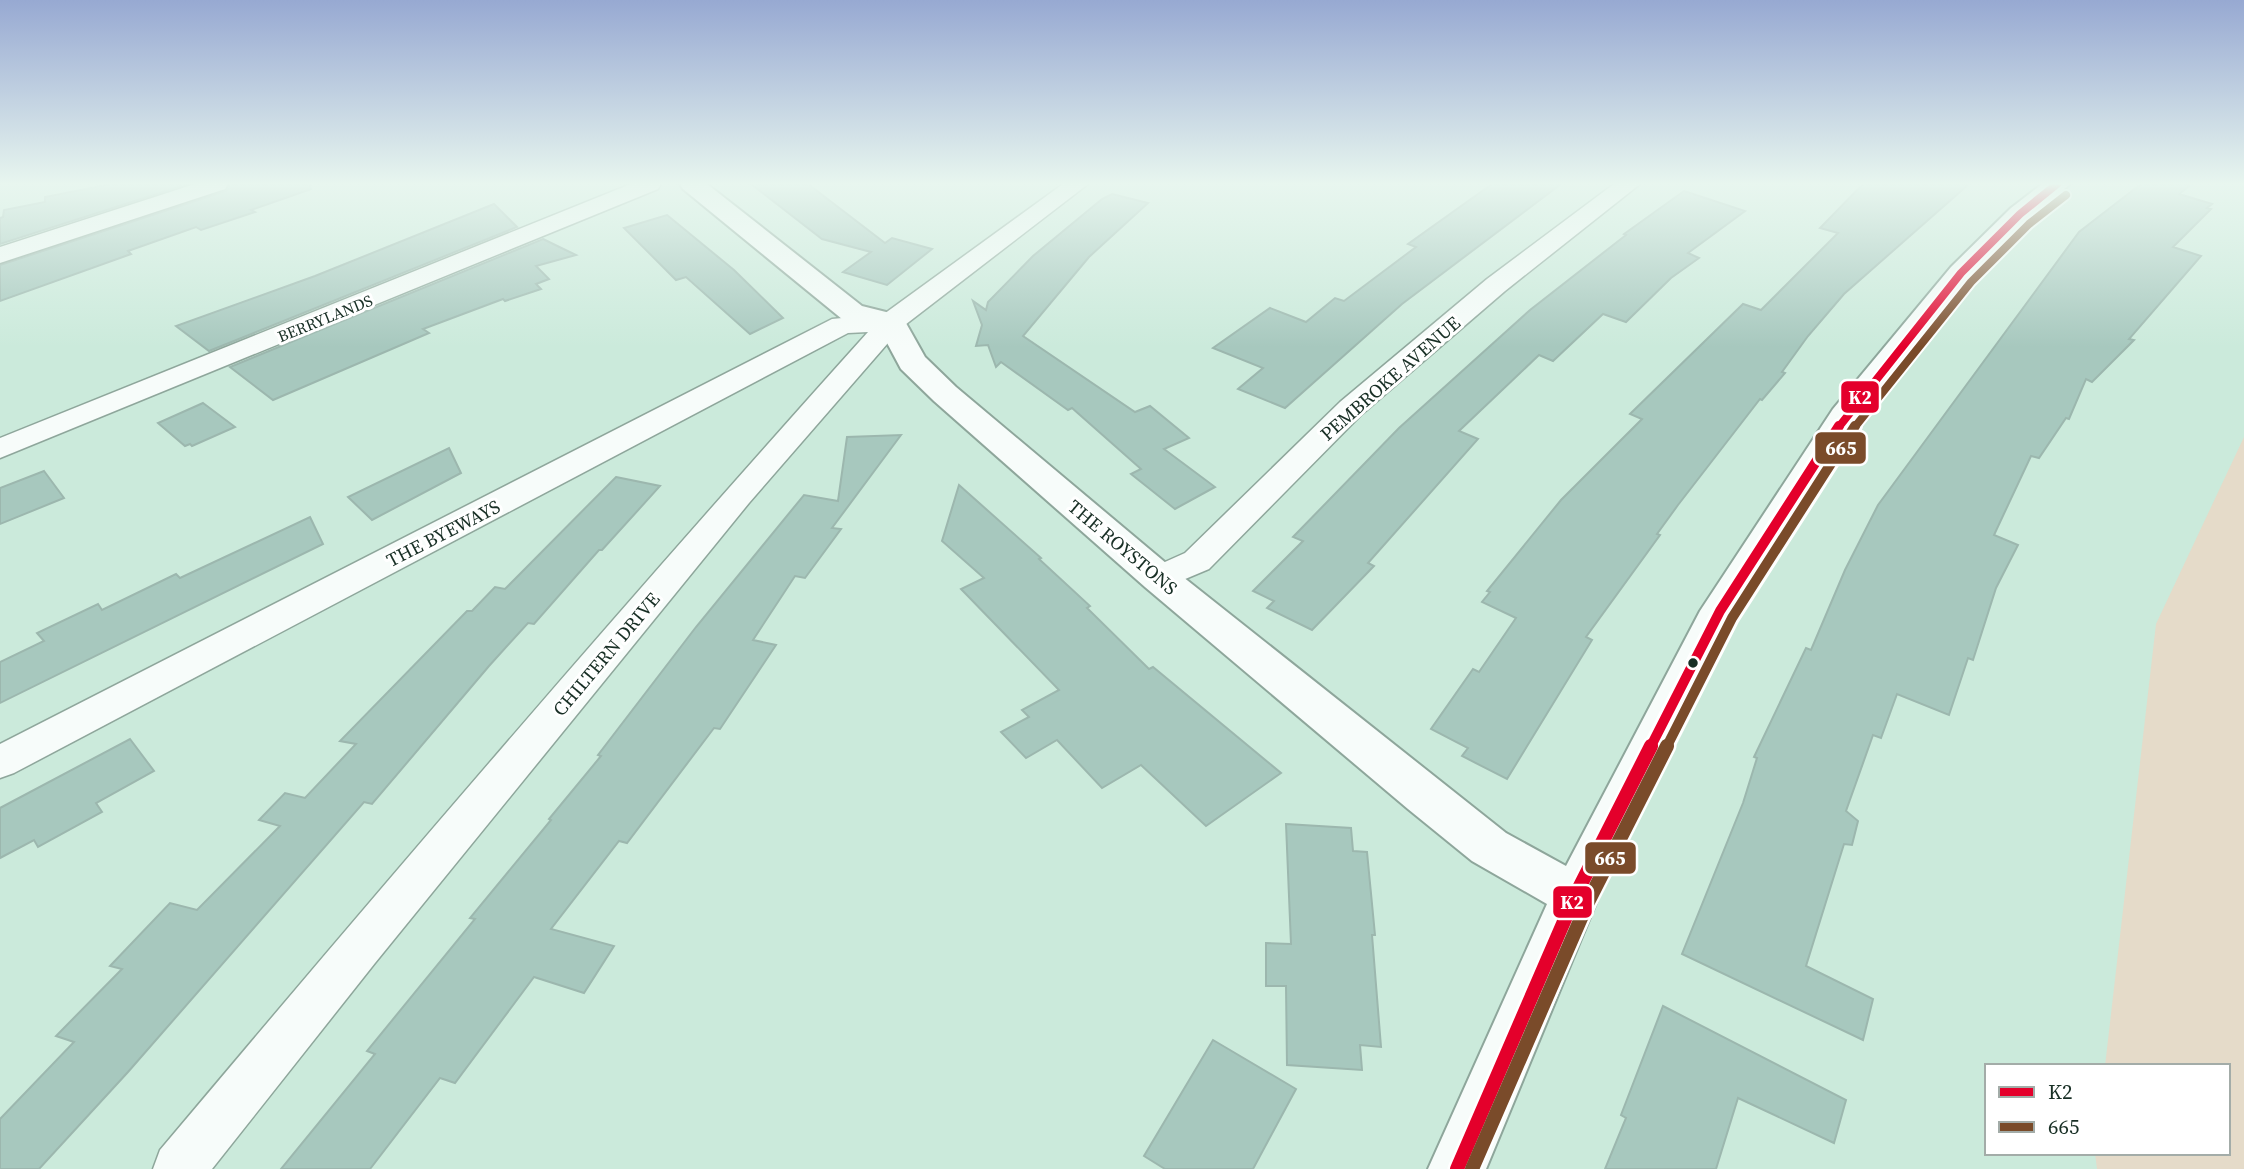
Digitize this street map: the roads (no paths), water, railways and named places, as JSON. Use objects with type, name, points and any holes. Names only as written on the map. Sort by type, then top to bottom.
[{"type":"street","points":[[0,255],[50,239]]},
{"type":"street","name":"BERRYLANDS","points":[[0,449],[516,239]]},
{"type":"street","points":[[760,239],[852,313],[891,322]]},
{"type":"street","name":"CHILTERN DRIVE","points":[[179,1169],[359,948],[738,496],[891,322],[1003,239]]},
{"type":"street","name":"PEMBROKE AVENUE","points":[[1159,578],[1197,561],[1351,408],[1555,239]]},
{"type":"street","points":[[1457,1169],[1575,896],[1720,611],[1845,416],[1961,274],[1996,239]]},
{"type":"street","name":"THE ROYSTONS","points":[[891,322],[912,362],[945,394],[1159,578],[1489,847],[1575,896]]},
{"type":"street","name":"THE BYEWAYS","points":[[0,762],[842,326],[891,322]]}]
